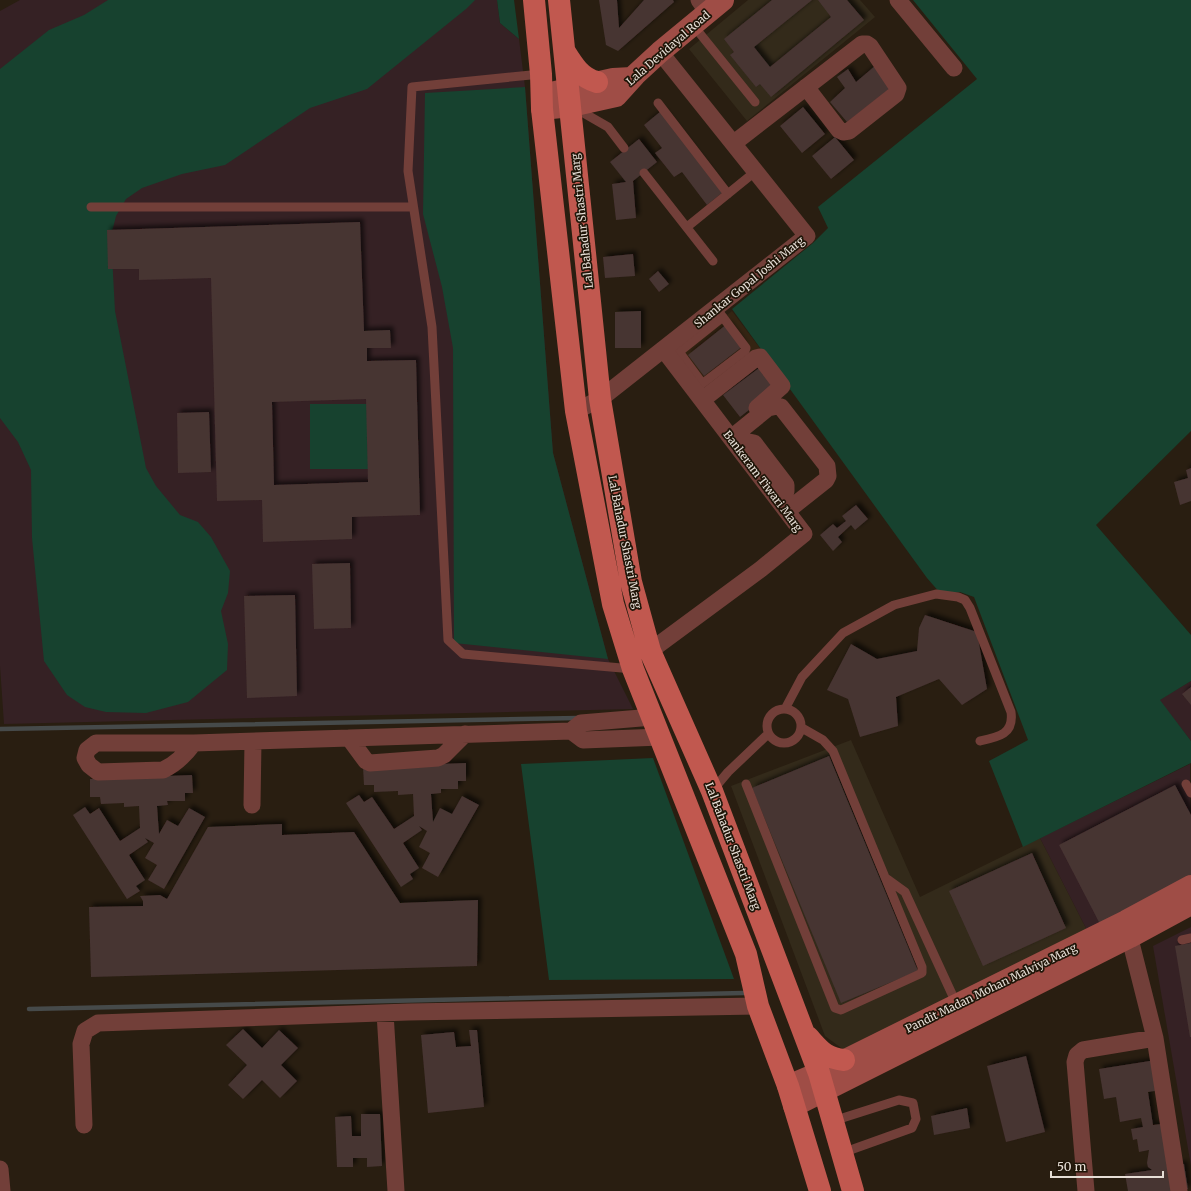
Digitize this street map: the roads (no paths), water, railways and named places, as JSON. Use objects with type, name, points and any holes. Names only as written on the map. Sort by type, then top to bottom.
[{"type":"main road","name":"Lal Bahadur Shastri Marg","points":[[534,0],[542,92],[576,411],[613,604],[633,669],[746,954],[758,1006],[791,1096],[820,1191]]},
{"type":"main road","name":"Lal Bahadur Shastri Marg","points":[[559,0],[600,399],[631,582],[650,652],[712,791],[822,1082],[853,1191]]},
{"type":"main road","points":[[565,51],[582,74],[589,80],[597,82]]},
{"type":"main road","points":[[803,1031],[822,1053],[831,1058],[844,1060]]},
{"type":"street","points":[[898,0],[954,68]]},
{"type":"street","name":"Lala Devidayal Road","points":[[542,92],[570,97],[616,96],[632,78],[706,10]]},
{"type":"street","points":[[734,143],[806,87],[862,44],[867,44],[898,88],[896,94],[849,131],[843,132],[839,130],[806,87]]},
{"type":"street","name":"Shankar Gopal Joshi Marg","points":[[576,411],[600,399],[673,350],[720,312],[807,236],[660,52]]},
{"type":"street","points":[[570,97],[597,82],[632,78]]},
{"type":"street","name":"Bankeram Tiwari Marg","points":[[650,652],[761,569],[804,534],[784,503],[701,393],[673,350]]},
{"type":"street","points":[[701,393],[758,357],[762,358],[782,383],[780,389],[734,438]]},
{"type":"street","points":[[734,438],[768,408],[776,406],[781,408],[827,466],[828,476],[826,480],[784,503]]},
{"type":"street","points":[[194,743],[185,755],[163,770],[98,772],[89,765],[85,758],[87,750],[96,743],[253,742],[571,731],[583,740],[657,727]]},
{"type":"street","points":[[349,738],[366,761],[370,762],[438,758],[444,755],[465,734]]},
{"type":"street","points":[[252,805],[253,742]]},
{"type":"street","name":"Pandit Madan Mohan Malviya Marg","points":[[1130,936],[1191,886]]},
{"type":"street","name":"Pandit Madan Mohan Malviya Marg","points":[[822,1082],[844,1060],[956,1005],[1068,959],[1130,936],[1191,904]]},
{"type":"street","points":[[1130,936],[1155,1038],[1179,1191]]},
{"type":"street","name":"Pandit Madan Mohan Malviya Marg","points":[[791,1096],[1068,959]]},
{"type":"street","points":[[84,1125],[81,1044],[85,1031],[98,1023],[385,1013],[758,1006]]},
{"type":"street","points":[[385,1013],[396,1191]]},
{"type":"street","points":[[1086,1191],[1075,1062],[1077,1055],[1083,1050],[1155,1038]]},
{"type":"street","points":[[0,1169],[2,1191]]},
{"type":"lane","points":[[706,10],[755,102]]},
{"type":"lane","points":[[542,92],[412,87],[408,171],[432,327],[448,640],[463,654],[633,669]]},
{"type":"lane","points":[[570,97],[608,127],[624,148]]},
{"type":"lane","points":[[658,103],[728,194]]},
{"type":"lane","points":[[687,228],[756,171]]},
{"type":"lane","points":[[644,173],[713,261]]},
{"type":"lane","points":[[91,207],[414,207]]},
{"type":"lane","points":[[701,393],[746,348],[720,312]]},
{"type":"lane","points":[[784,709],[802,677],[843,633],[894,605],[936,594],[950,596],[965,600],[970,608],[1011,712],[1013,722],[1008,730],[990,739],[980,740]]},
{"type":"lane","points":[[784,709],[795,713],[801,722],[802,728],[797,738],[787,743],[776,742],[768,734],[767,728],[770,717],[774,712],[784,709]]},
{"type":"lane","points":[[746,784],[833,1004],[838,1010],[868,999],[918,976],[923,971],[833,751],[823,740],[802,728]]},
{"type":"lane","points":[[712,791],[728,772],[768,734]]},
{"type":"lane","points":[[1186,784],[1191,793]]},
{"type":"lane","points":[[886,878],[905,892],[956,1005]]},
{"type":"lane","points":[[833,1121],[899,1100],[913,1103],[916,1120],[912,1128],[842,1153]]},
{"type":"waterway","points":[[0,729],[578,718]]},
{"type":"waterway","points":[[29,1009],[744,993]]}]
